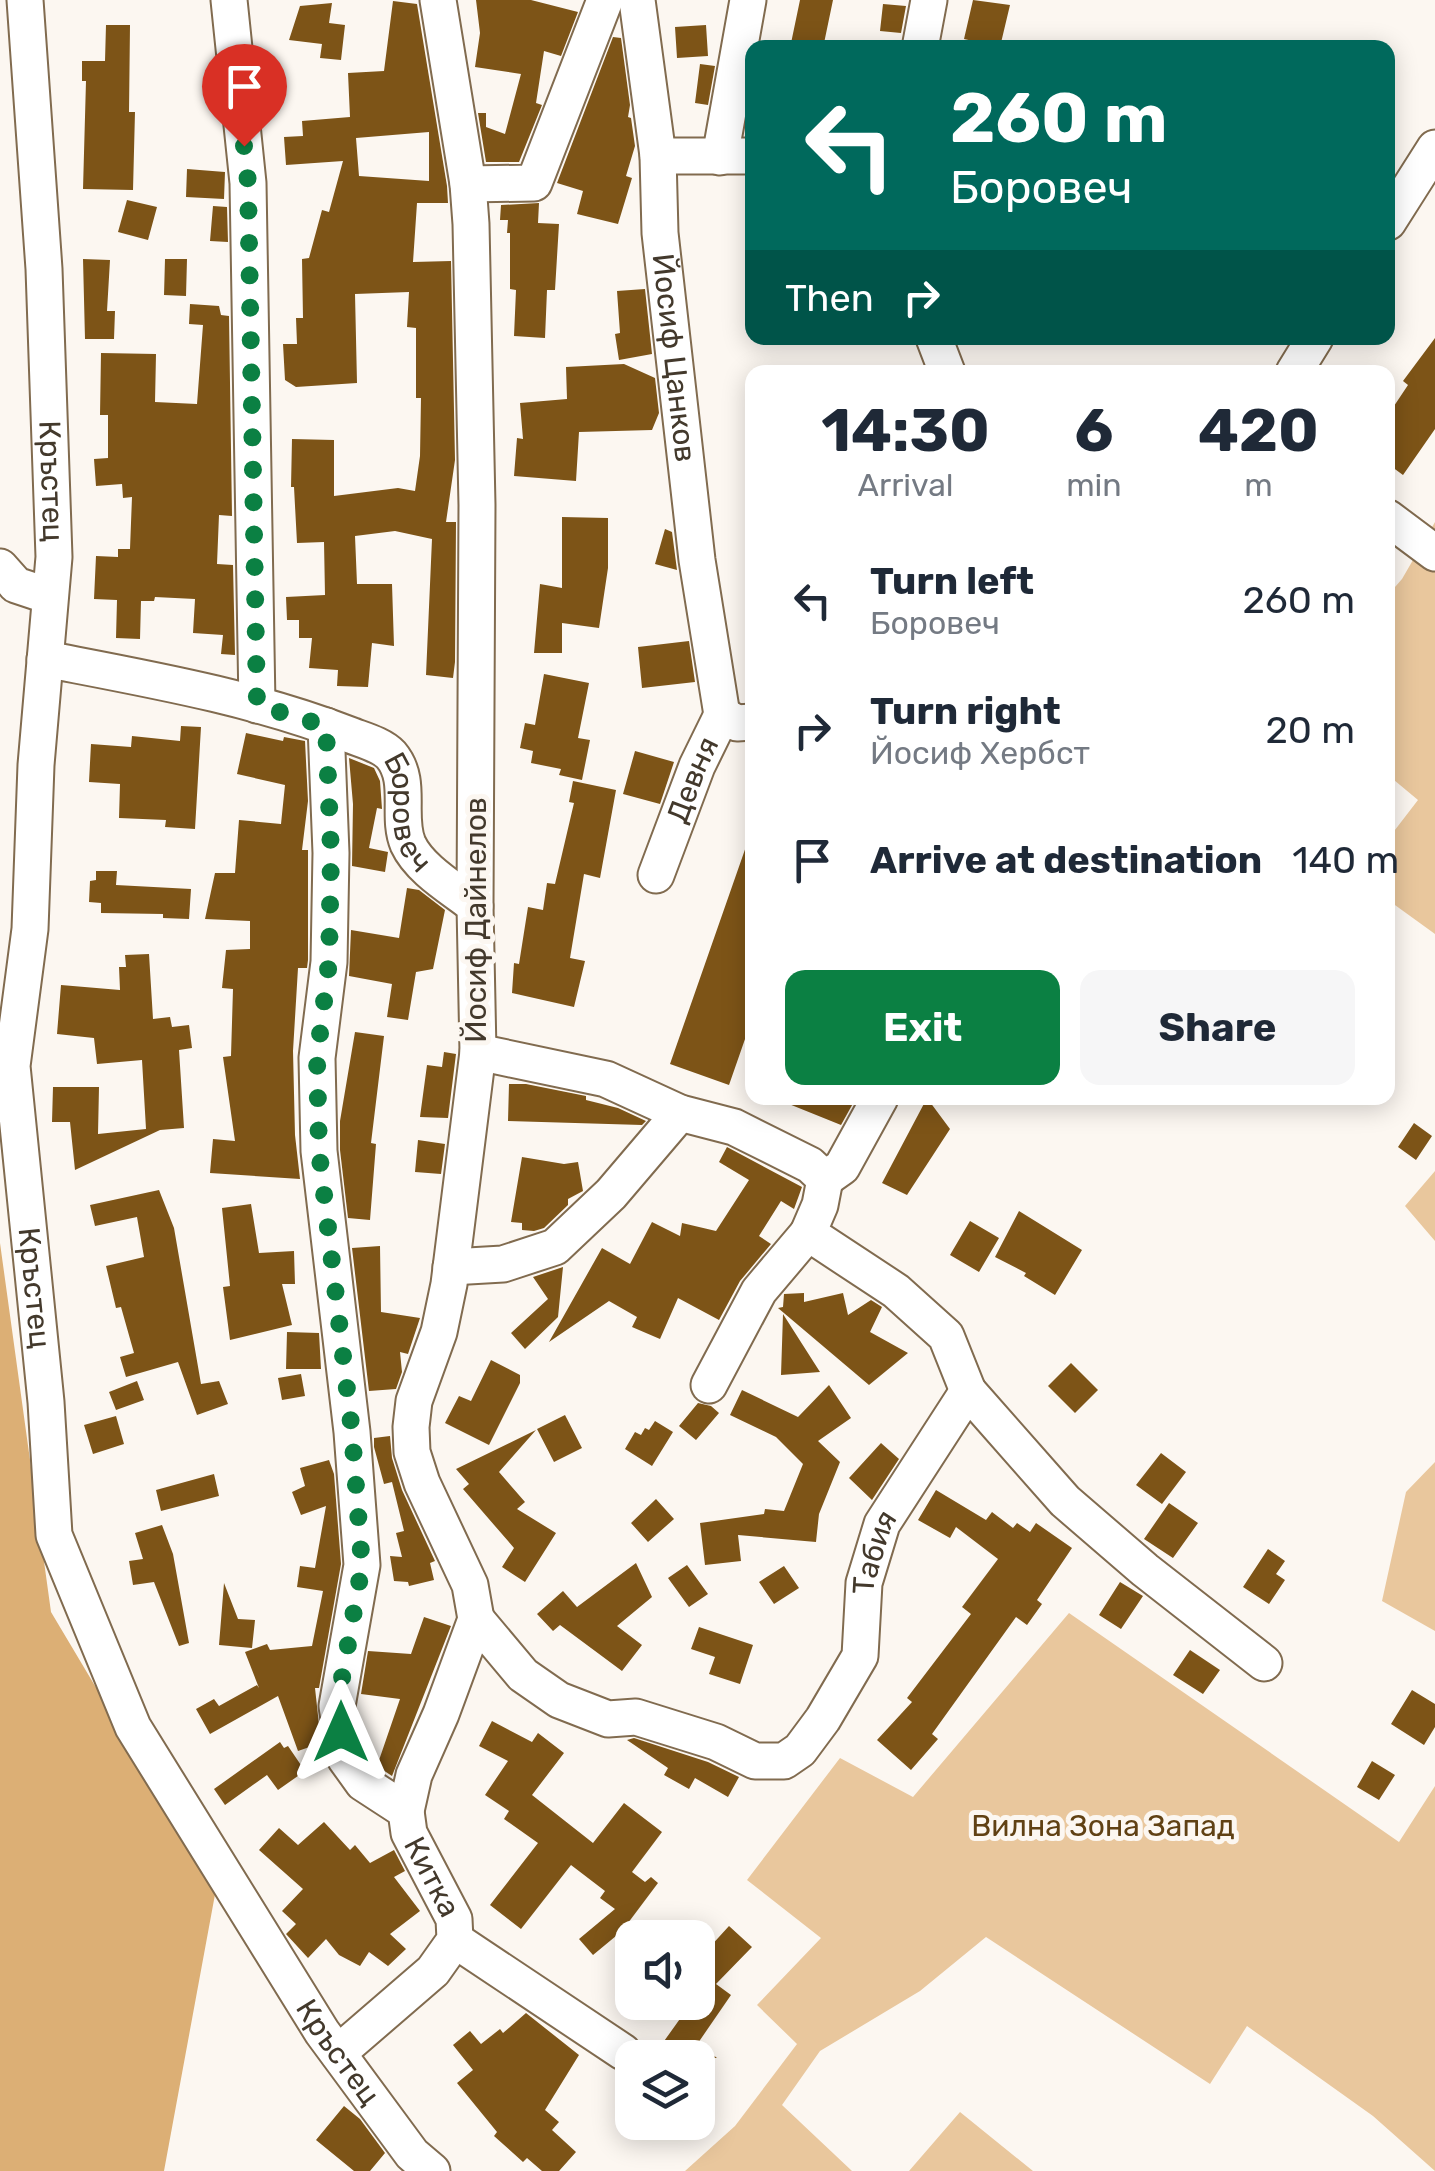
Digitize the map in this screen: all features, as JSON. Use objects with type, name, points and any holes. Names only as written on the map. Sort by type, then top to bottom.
[{"type":"street","name":"Кръстец","points":[[25,0],[44,269],[54,557],[36,765],[30,928],[12,1066],[46,1402],[54,1536],[134,1727],[243,1908],[338,2053],[412,2154],[432,2171]]},
{"type":"street","points":[[229,0],[248,182],[257,705]]},
{"type":"street","name":"Йосиф Дайнелов","points":[[438,0],[468,184],[477,505],[478,1052],[451,1267],[438,1332],[414,1401],[412,1452],[422,1483],[470,1584],[476,1619]]},
{"type":"street","points":[[468,184],[534,183],[605,0]]},
{"type":"street","name":"Йосиф Цанков","points":[[637,0],[658,156],[660,233],[697,560],[737,718]]},
{"type":"street","points":[[658,156],[736,157],[748,0]]},
{"type":"street","points":[[922,40],[929,0]]},
{"type":"street","points":[[1395,211],[1435,148]]},
{"type":"street","points":[[1395,523],[1435,553]]},
{"type":"street","points":[[0,567],[16,585],[49,596]]},
{"type":"street","name":"Боровеч","points":[[46,659],[257,705],[326,726],[389,752],[400,768],[404,788],[406,840],[424,864],[475,906]]},
{"type":"street","name":"Девня","points":[[656,875],[697,766],[737,718]]},
{"type":"street","name":"Китка","points":[[326,726],[331,853],[329,962],[317,1058],[319,1151],[352,1432],[362,1566],[337,1706],[345,1758],[363,1784],[406,1811],[408,1834],[454,1919],[455,1940],[433,1971],[338,2053]]},
{"type":"street","points":[[478,1052],[606,1079],[680,1113],[734,1127],[810,1164],[825,1179]]},
{"type":"street","points":[[709,1385],[759,1291],[808,1233],[820,1205],[825,1179],[842,1167],[876,1105]]},
{"type":"street","points":[[451,1267],[503,1264],[555,1247],[611,1194],[680,1113]]},
{"type":"street","points":[[808,1233],[896,1292],[946,1336],[968,1391],[1065,1501],[1145,1570],[1264,1663]]},
{"type":"street","name":"Табия","points":[[476,1619],[523,1674],[559,1700],[608,1719],[636,1717],[716,1742],[756,1761],[784,1761],[800,1750],[823,1720],[860,1656],[864,1583],[882,1524],[968,1391]]},
{"type":"street","points":[[406,1811],[414,1775],[476,1619]]},
{"type":"street","points":[[455,1940],[615,2047]]},
{"type":"green space","points":[[1435,522],[1435,934],[1395,905],[1395,830],[1418,800],[1395,781],[1395,587]]},
{"type":"green space","points":[[1435,1171],[1435,1241],[1405,1206]]},
{"type":"green space","points":[[1435,1462],[1435,1631],[1382,1601],[1406,1492]]},
{"type":"green space","name":"Вилна Зона Запад","points":[[1069,1613],[1399,1842],[1435,1786],[1435,2171],[1373,2116],[1247,2026],[1210,2084],[986,1937],[920,1991],[820,2051],[782,2105],[852,2171],[685,2171],[735,2126],[797,2044],[757,2005],[821,1938],[747,1880],[840,1758],[913,1797]]},
{"type":"green space","points":[[960,2112],[1033,2171],[909,2171]]},
{"type":"shaded area","points":[[0,1243],[51,1612],[216,1889],[164,2171],[0,2171]]},
{"type":"building","points":[[476,0],[531,0],[578,12],[561,56],[544,51],[536,103],[542,105],[519,162],[486,162],[478,113],[486,113],[486,127],[505,134],[521,74],[475,67],[480,33]]},
{"type":"building","points":[[800,0],[833,0],[825,40],[792,40]]},
{"type":"building","points":[[973,0],[1010,5],[1002,40],[964,39]]},
{"type":"building","points":[[393,1],[417,4],[448,203],[417,203],[413,262],[451,261],[455,460],[446,522],[456,522],[455,662],[453,678],[426,675],[432,539],[395,531],[355,536],[357,584],[392,584],[394,646],[372,643],[368,687],[337,686],[338,670],[309,668],[312,638],[299,638],[299,620],[287,620],[286,597],[325,595],[324,542],[297,543],[291,487],[292,439],[334,440],[334,496],[398,488],[415,491],[421,398],[416,398],[416,328],[407,327],[409,292],[355,294],[357,383],[296,387],[285,380],[283,344],[297,344],[296,318],[303,318],[302,259],[309,258],[322,210],[329,212],[343,161],[286,165],[284,137],[303,136],[302,121],[350,117],[348,73],[384,71]],"holes":[[[429,132],[429,181],[359,176],[356,138]]]},
{"type":"building","points":[[332,3],[329,23],[345,25],[341,60],[320,58],[322,44],[289,40],[300,6]]},
{"type":"building","points":[[883,4],[906,6],[901,33],[880,31]]},
{"type":"building","points":[[106,25],[130,25],[129,112],[135,112],[133,190],[83,189],[86,81],[82,81],[82,61],[105,61]]},
{"type":"building","points":[[706,25],[708,56],[677,58],[675,27]]},
{"type":"building","points":[[613,37],[621,38],[630,105],[628,117],[635,146],[626,176],[632,178],[618,224],[577,214],[583,191],[557,183]]},
{"type":"building","points":[[700,64],[715,66],[708,105],[695,103]]},
{"type":"building","points":[[187,169],[225,172],[224,199],[186,197]]},
{"type":"building","points":[[127,200],[157,207],[148,240],[118,232]]},
{"type":"building","points":[[539,203],[538,223],[559,224],[555,290],[547,290],[545,338],[514,336],[516,290],[510,289],[510,233],[508,220],[500,220],[501,205]]},
{"type":"building","points":[[213,206],[227,207],[228,242],[210,241]]},
{"type":"building","points":[[83,259],[110,260],[107,311],[115,311],[114,339],[85,339]]},
{"type":"building","points":[[165,259],[187,259],[186,296],[164,295]]},
{"type":"building","points":[[645,289],[652,354],[619,360],[615,334],[620,333],[617,291]]},
{"type":"building","points":[[190,304],[219,306],[221,315],[229,316],[232,516],[219,515],[217,564],[233,565],[235,655],[221,654],[223,635],[193,633],[195,599],[155,597],[154,601],[141,601],[140,639],[116,638],[117,600],[94,599],[96,556],[118,557],[118,549],[130,549],[132,497],[123,498],[122,484],[96,486],[94,459],[108,458],[108,415],[100,415],[101,353],[156,354],[155,402],[197,404],[203,325],[189,324]]},
{"type":"building","points":[[1435,338],[1435,429],[1403,475],[1395,469],[1395,404],[1408,385],[1403,381]]},
{"type":"building","points":[[624,364],[655,378],[659,413],[652,430],[579,432],[576,481],[514,476],[517,438],[523,439],[520,403],[567,399],[566,367]]},
{"type":"building","points":[[562,517],[608,518],[608,568],[599,628],[562,623],[562,653],[534,653],[540,584],[562,588]]},
{"type":"building","points":[[665,529],[672,532],[677,570],[655,564]]},
{"type":"building","points":[[689,641],[695,682],[642,688],[638,647]]},
{"type":"building","points":[[544,674],[589,683],[578,738],[590,740],[582,780],[559,775],[561,769],[531,763],[533,751],[520,748],[525,723],[535,725]]},
{"type":"building","points":[[181,726],[201,727],[195,829],[165,827],[166,820],[119,818],[120,784],[89,782],[91,744],[131,747],[132,736],[180,741]]},
{"type":"building","points":[[246,733],[305,741],[308,801],[302,850],[308,850],[308,960],[307,968],[298,968],[293,1051],[300,1179],[210,1173],[213,1139],[235,1141],[223,1057],[231,1056],[233,989],[222,988],[226,950],[250,949],[250,921],[205,919],[215,873],[235,873],[239,820],[281,824],[285,785],[237,774]]},
{"type":"building","points":[[635,751],[674,762],[660,804],[623,794]]},
{"type":"building","points":[[349,758],[374,768],[380,781],[382,809],[377,808],[369,848],[388,852],[385,872],[352,866]]},
{"type":"building","points":[[573,781],[616,790],[600,878],[584,874],[570,958],[585,961],[574,1007],[512,993],[514,963],[519,964],[528,907],[543,910],[547,883],[555,884],[574,803],[569,802]]},
{"type":"building","points":[[745,849],[745,1039],[729,1085],[670,1064]]},
{"type":"building","points":[[96,871],[117,871],[116,885],[191,889],[189,919],[163,918],[163,914],[101,913],[101,903],[89,902],[90,881],[96,880]]},
{"type":"building","points":[[407,888],[419,890],[445,910],[433,969],[416,972],[408,1020],[387,1017],[392,984],[349,976],[351,930],[399,938]]},
{"type":"building","points":[[149,954],[153,1019],[170,1017],[172,1027],[189,1025],[192,1048],[179,1050],[184,1128],[160,1130],[75,1170],[70,1122],[52,1122],[53,1087],[99,1087],[98,1134],[146,1129],[142,1060],[97,1064],[94,1038],[57,1034],[61,985],[120,990],[119,967],[126,967],[125,955]]},
{"type":"building","points":[[355,1032],[384,1036],[371,1143],[376,1144],[370,1220],[348,1218],[340,1150],[340,1121]]},
{"type":"building","points":[[444,1052],[456,1054],[448,1118],[420,1117],[427,1065],[442,1067]]},
{"type":"building","points":[[509,1084],[586,1096],[586,1100],[618,1108],[646,1121],[642,1125],[508,1121]]},
{"type":"building","points":[[791,1105],[852,1105],[841,1125]]},
{"type":"building","points":[[923,1105],[932,1105],[950,1129],[907,1195],[882,1183]]},
{"type":"building","points":[[1414,1123],[1432,1136],[1416,1160],[1398,1147]]},
{"type":"building","points":[[418,1140],[445,1144],[441,1174],[415,1172]]},
{"type":"building","points":[[727,1147],[802,1187],[794,1209],[781,1201],[759,1236],[771,1244],[740,1281],[719,1320],[678,1298],[660,1339],[632,1327],[637,1317],[609,1301],[549,1342],[602,1248],[630,1264],[652,1222],[680,1236],[682,1223],[716,1231],[749,1180],[719,1162]]},
{"type":"building","points":[[522,1157],[564,1164],[578,1162],[583,1191],[568,1199],[568,1205],[544,1228],[534,1231],[522,1230],[522,1223],[511,1222]]},
{"type":"building","points":[[159,1190],[174,1228],[201,1384],[219,1381],[228,1404],[197,1415],[178,1362],[126,1377],[120,1357],[134,1353],[121,1307],[116,1308],[106,1266],[144,1257],[137,1217],[95,1226],[90,1205]]},
{"type":"building","points":[[251,1204],[259,1253],[294,1251],[295,1284],[282,1284],[292,1325],[230,1340],[223,1287],[230,1286],[222,1208]]},
{"type":"building","points":[[1019,1211],[1082,1250],[1055,1295],[1024,1276],[1026,1273],[995,1257]]},
{"type":"building","points":[[970,1221],[999,1238],[979,1272],[950,1255]]},
{"type":"building","points":[[380,1246],[381,1312],[420,1318],[408,1354],[400,1352],[402,1372],[396,1389],[369,1391],[352,1248]]},
{"type":"building","points":[[563,1267],[558,1317],[525,1349],[511,1333],[548,1299],[533,1277]]},
{"type":"building","points":[[804,1293],[804,1302],[843,1293],[848,1315],[871,1300],[882,1307],[870,1332],[908,1353],[869,1385],[778,1308],[783,1307],[784,1294]]},
{"type":"building","points":[[783,1314],[820,1372],[781,1375]]},
{"type":"building","points":[[287,1332],[319,1333],[321,1369],[286,1369]]},
{"type":"building","points":[[491,1360],[520,1375],[520,1383],[489,1445],[445,1423],[459,1396],[471,1401]]},
{"type":"building","points":[[1071,1363],[1098,1390],[1075,1413],[1048,1386]]},
{"type":"building","points":[[301,1374],[305,1396],[282,1400],[278,1378]]},
{"type":"building","points":[[137,1381],[144,1400],[116,1410],[109,1392]]},
{"type":"building","points":[[829,1385],[851,1418],[818,1441],[840,1462],[819,1514],[816,1542],[738,1535],[741,1561],[705,1565],[700,1523],[764,1514],[765,1509],[784,1511],[803,1464],[776,1437],[730,1415],[742,1390],[798,1417]]},
{"type":"building","points":[[698,1403],[719,1413],[696,1440],[679,1426]]},
{"type":"building","points":[[565,1415],[582,1448],[554,1462],[537,1429]]},
{"type":"building","points":[[116,1416],[124,1444],[93,1454],[84,1425]]},
{"type":"building","points":[[655,1421],[673,1432],[652,1466],[625,1449],[635,1432],[641,1435]]},
{"type":"building","points":[[536,1430],[499,1472],[525,1502],[517,1509],[556,1533],[525,1582],[502,1567],[514,1548],[463,1489],[469,1484],[456,1469]]},
{"type":"building","points":[[390,1436],[402,1490],[435,1561],[430,1563],[434,1580],[409,1586],[408,1582],[394,1581],[390,1556],[402,1557],[396,1533],[404,1531],[392,1482],[384,1484],[374,1447],[374,1438]]},
{"type":"building","points":[[881,1443],[899,1459],[872,1500],[849,1478]]},
{"type":"building","points":[[1161,1453],[1186,1472],[1162,1504],[1136,1485]]},
{"type":"building","points":[[329,1460],[334,1474],[341,1564],[319,1688],[315,1688],[321,1743],[298,1751],[278,1696],[210,1734],[196,1709],[214,1699],[219,1706],[257,1685],[259,1688],[245,1652],[267,1644],[270,1650],[312,1646],[323,1591],[297,1587],[300,1566],[315,1568],[326,1506],[301,1515],[292,1492],[305,1486],[300,1468]]},
{"type":"building","points":[[214,1474],[219,1496],[161,1511],[156,1490]]},
{"type":"building","points":[[936,1490],[986,1520],[992,1512],[1013,1528],[1017,1523],[1030,1532],[1036,1523],[1072,1548],[1037,1600],[1042,1604],[1027,1625],[1016,1617],[932,1734],[938,1739],[911,1770],[877,1740],[912,1702],[907,1698],[971,1614],[962,1607],[998,1559],[956,1527],[950,1538],[918,1520]]},
{"type":"building","points":[[656,1499],[674,1519],[648,1542],[631,1523]]},
{"type":"building","points":[[1169,1503],[1198,1523],[1173,1558],[1144,1539]]},
{"type":"building","points":[[162,1525],[173,1554],[189,1643],[179,1646],[154,1582],[133,1585],[129,1561],[143,1559],[135,1533]]},
{"type":"building","points":[[1268,1549],[1285,1561],[1276,1574],[1285,1580],[1269,1604],[1243,1587]]},
{"type":"building","points":[[636,1563],[652,1597],[617,1626],[642,1645],[622,1671],[560,1625],[553,1631],[537,1614],[563,1591],[577,1607]]},
{"type":"building","points":[[687,1565],[708,1594],[689,1607],[668,1578]]},
{"type":"building","points":[[784,1566],[799,1588],[774,1604],[759,1582]]},
{"type":"building","points":[[1120,1582],[1143,1596],[1121,1629],[1099,1615]]},
{"type":"building","points":[[224,1583],[238,1619],[255,1620],[252,1648],[219,1645]]},
{"type":"building","points":[[424,1617],[451,1626],[392,1776],[377,1766],[400,1699],[361,1694],[368,1651],[411,1654]]},
{"type":"building","points":[[699,1627],[753,1645],[740,1684],[709,1674],[715,1657],[691,1649]]},
{"type":"building","points":[[1190,1650],[1220,1670],[1203,1694],[1173,1675]]},
{"type":"building","points":[[1412,1690],[1435,1704],[1435,1727],[1424,1745],[1391,1724]]},
{"type":"building","points":[[492,1721],[532,1742],[538,1733],[564,1753],[532,1795],[593,1843],[624,1803],[662,1832],[632,1872],[645,1882],[651,1877],[658,1883],[630,1920],[615,1920],[615,1937],[593,1955],[579,1939],[615,1909],[600,1898],[605,1891],[571,1865],[521,1929],[490,1905],[538,1843],[504,1819],[509,1811],[485,1795],[508,1761],[479,1746]]},
{"type":"building","points":[[634,1738],[708,1762],[739,1777],[728,1797],[695,1778],[689,1789],[664,1775],[668,1768],[627,1740]]},
{"type":"building","points":[[280,1742],[284,1748],[288,1746],[305,1771],[278,1790],[267,1775],[225,1805],[214,1789]]},
{"type":"building","points":[[1372,1761],[1395,1775],[1379,1800],[1357,1787]]},
{"type":"building","points":[[324,1822],[350,1850],[355,1845],[370,1863],[394,1850],[405,1871],[394,1877],[420,1911],[390,1934],[406,1949],[388,1966],[369,1952],[360,1966],[339,1955],[326,1939],[308,1958],[286,1934],[296,1924],[282,1911],[303,1889],[259,1850],[279,1828],[298,1845]]},
{"type":"building","points":[[729,1926],[752,1947],[716,1984],[731,1995],[715,2018],[715,1941]]},
{"type":"building","points":[[526,2013],[579,2055],[545,2110],[559,2122],[552,2130],[576,2152],[559,2171],[542,2171],[527,2158],[523,2162],[494,2136],[497,2132],[457,2083],[473,2070],[453,2045],[470,2031],[481,2044],[500,2029],[503,2033]]},
{"type":"building","points":[[679,2020],[714,2020],[700,2040],[665,2040]]},
{"type":"building","points":[[344,2106],[360,2119],[385,2153],[370,2171],[354,2171],[316,2140]]},
{"type":"route","points":[[244,146],[248,182],[257,705],[326,726],[331,853],[329,962],[317,1058],[319,1151],[352,1432],[362,1566],[337,1706],[341,1732]]}]
